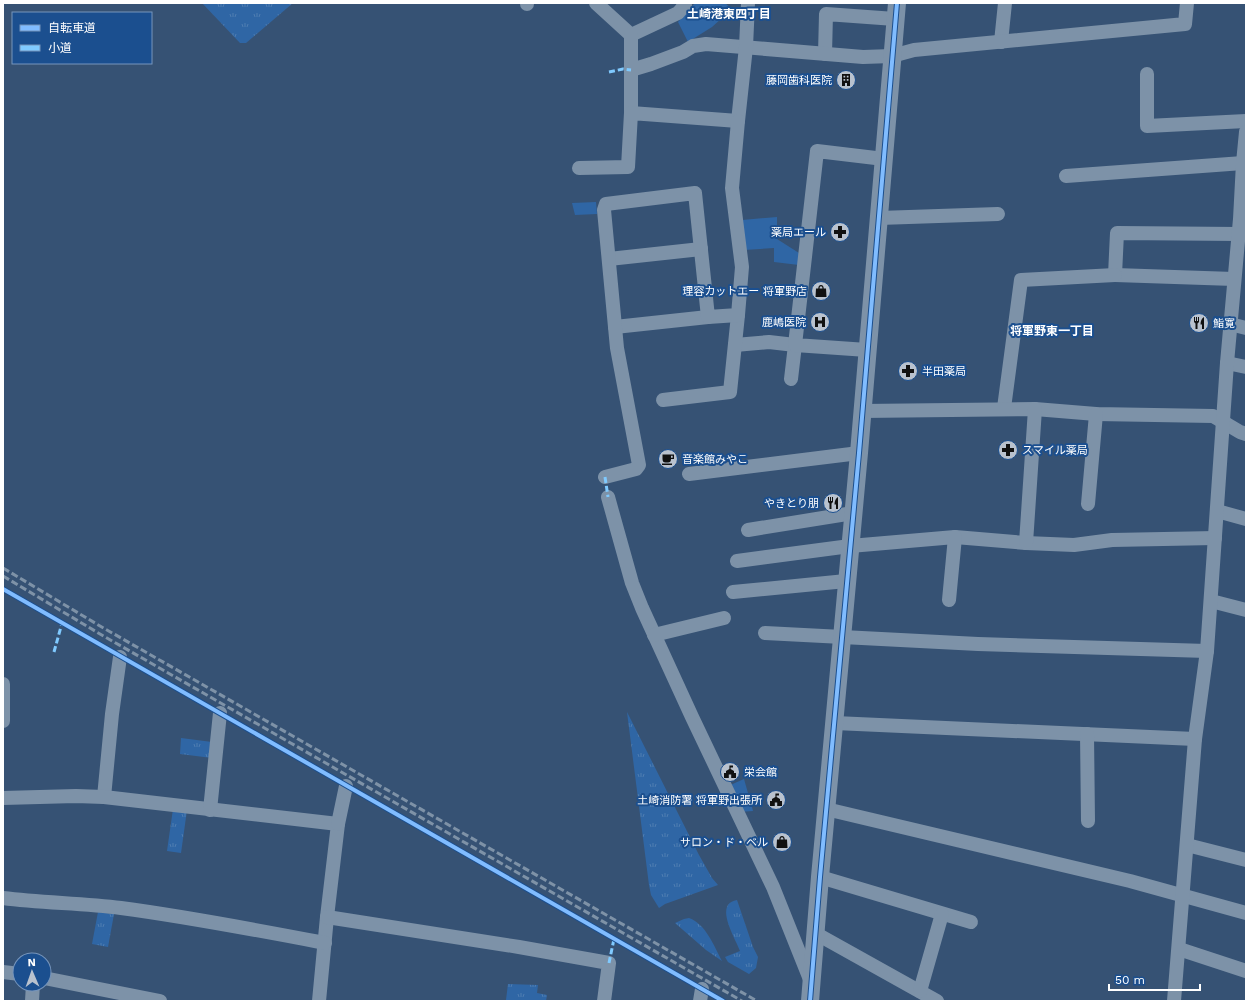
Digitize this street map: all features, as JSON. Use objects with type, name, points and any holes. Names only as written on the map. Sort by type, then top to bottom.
[{"type":"street","points":[[579,168],[628,166],[631,113],[632,35],[596,3]]},
{"type":"street","points":[[632,35],[678,14],[685,5],[683,3]]},
{"type":"street","points":[[663,400],[730,392],[742,267],[732,188],[746,47],[748,3]]},
{"type":"street","points":[[1002,42],[1005,3]]},
{"type":"street","points":[[632,70],[683,52],[693,46],[706,44],[825,54],[892,56],[914,50],[1185,24],[1187,3]]},
{"type":"street","points":[[810,1001],[826,809],[835,723],[841,637],[868,350],[896,11],[826,14],[825,54]]},
{"type":"street","points":[[1147,74],[1147,126],[1246,121]]},
{"type":"street","points":[[631,113],[738,121]]},
{"type":"street","points":[[1174,1001],[1195,739],[1207,651],[1230,324],[1239,234],[1243,219],[1243,163],[1246,132]]},
{"type":"street","points":[[791,379],[817,151],[884,159]]},
{"type":"street","points":[[1066,176],[1243,163]]},
{"type":"street","points":[[605,477],[636,469],[639,466],[617,348],[604,210],[606,204],[695,193],[708,317]]},
{"type":"street","points":[[878,218],[998,214]]},
{"type":"street","points":[[1115,275],[1117,233],[1239,234]]},
{"type":"street","points":[[609,259],[701,249]]},
{"type":"street","points":[[1004,408],[1021,280],[1115,275],[1234,279]]},
{"type":"street","points":[[615,327],[738,315]]},
{"type":"street","points":[[1230,324],[1246,328]]},
{"type":"street","points":[[735,345],[769,342],[868,350]]},
{"type":"street","points":[[1227,363],[1246,366]]},
{"type":"street","points":[[862,411],[1004,408],[1096,414],[1213,416],[1246,434]]},
{"type":"street","points":[[1026,543],[1035,409]]},
{"type":"street","points":[[1088,504],[1096,414]]},
{"type":"street","points":[[1223,422],[1246,424]]},
{"type":"street","points":[[689,474],[859,453]]},
{"type":"street","points":[[608,497],[632,583],[642,608],[773,887],[811,982]]},
{"type":"street","points":[[1217,511],[1246,519]]},
{"type":"street","points":[[748,530],[853,513]]},
{"type":"street","points":[[949,600],[955,537]]},
{"type":"street","points":[[737,562],[850,546],[955,537],[1026,543],[1074,545],[1112,540],[1215,538]]},
{"type":"street","points":[[733,592],[846,581]]},
{"type":"street","points":[[1211,601],[1246,610]]},
{"type":"street","points":[[654,635],[724,618]]},
{"type":"street","points":[[766,633],[986,644],[1207,651]]},
{"type":"street","points":[[104,797],[112,714],[120,657]]},
{"type":"street","points":[[3,684],[3,722]]},
{"type":"street","points":[[210,810],[220,713]]},
{"type":"street","points":[[835,723],[1195,739]]},
{"type":"street","points":[[1087,734],[1088,821]]},
{"type":"street","points":[[320,1001],[324,943],[338,824],[346,786]]},
{"type":"street","points":[[3,798],[76,796],[104,797],[338,824]]},
{"type":"street","points":[[826,809],[1130,882],[1246,913]]},
{"type":"street","points":[[1187,845],[1246,860]]},
{"type":"street","points":[[820,877],[971,922]]},
{"type":"street","points":[[3,898],[120,908],[221,924],[324,943]]},
{"type":"street","points":[[920,992],[942,914]]},
{"type":"street","points":[[327,917],[519,947],[609,963],[604,1001]]},
{"type":"street","points":[[815,933],[937,1001]]},
{"type":"street","points":[[1179,949],[1246,971]]},
{"type":"street","points":[[52,980],[160,1001]]},
{"type":"green space","points":[[202,3],[293,3],[246,43],[240,43]]},
{"type":"green space","points":[[695,3],[725,3],[732,9],[712,27],[688,42],[678,22]]},
{"type":"green space","points":[[596,202],[597,214],[575,215],[572,203]]},
{"type":"green space","points":[[777,217],[777,239],[799,253],[799,265],[774,262],[774,248],[744,250],[742,220]]},
{"type":"green space","points":[[627,712],[699,855],[712,878],[718,885],[665,904],[659,908],[651,895],[649,885]]},
{"type":"green space","points":[[181,738],[212,742],[212,758],[180,754]]},
{"type":"green space","points":[[744,779],[753,811],[739,812],[728,786]]},
{"type":"green space","points":[[173,809],[187,810],[181,853],[167,851]]},
{"type":"green space","points":[[737,900],[753,947],[758,957],[756,968],[749,974],[728,962],[725,957],[740,951],[726,915],[728,905]]},
{"type":"green space","points":[[98,912],[114,914],[108,947],[92,944]]},
{"type":"green space","points":[[689,918],[705,930],[713,942],[722,961],[706,950],[675,923]]},
{"type":"green space","points":[[508,984],[538,985],[537,993],[547,995],[546,1001],[506,1000]]},
{"type":"railway","points":[[3,568],[100,626],[757,1001]]},
{"type":"railway","points":[[3,576],[100,634],[742,1001]]},
{"type":"marked path","points":[[609,72],[623,69],[631,70]]},
{"type":"marked path","points":[[605,477],[608,497]]},
{"type":"marked path","points":[[54,652],[62,623]]},
{"type":"marked path","points":[[609,963],[614,939]]},
{"type":"cycle path","points":[[810,1001],[859,453],[897,3]]},
{"type":"cycle path","points":[[3,589],[723,1001]]},
{"type":"place","name":"藤岡歯科医院","points":[[846,80]]},
{"type":"place","name":"薬局エール","points":[[840,232]]},
{"type":"place","name":"理容カットエー 将軍野店","points":[[821,291]]},
{"type":"place","name":"鹿嶋医院","points":[[820,322]]},
{"type":"place","name":"鮨寛","points":[[1199,323]]},
{"type":"place","name":"半田薬局","points":[[908,371]]},
{"type":"place","name":"スマイル薬局","points":[[1008,450]]},
{"type":"place","name":"音楽館みやこ","points":[[668,459]]},
{"type":"place","name":"やきとり朋","points":[[833,503]]},
{"type":"place","name":"栄会館","points":[[730,772]]},
{"type":"place","name":"土崎消防署 将軍野出張所","points":[[776,800]]},
{"type":"place","name":"サロン・ド・ベル","points":[[782,842]]},
{"type":"district","name":"土崎港東四丁目","points":[[729,14]]},
{"type":"district","name":"将軍野東一丁目","points":[[1052,331]]}]
